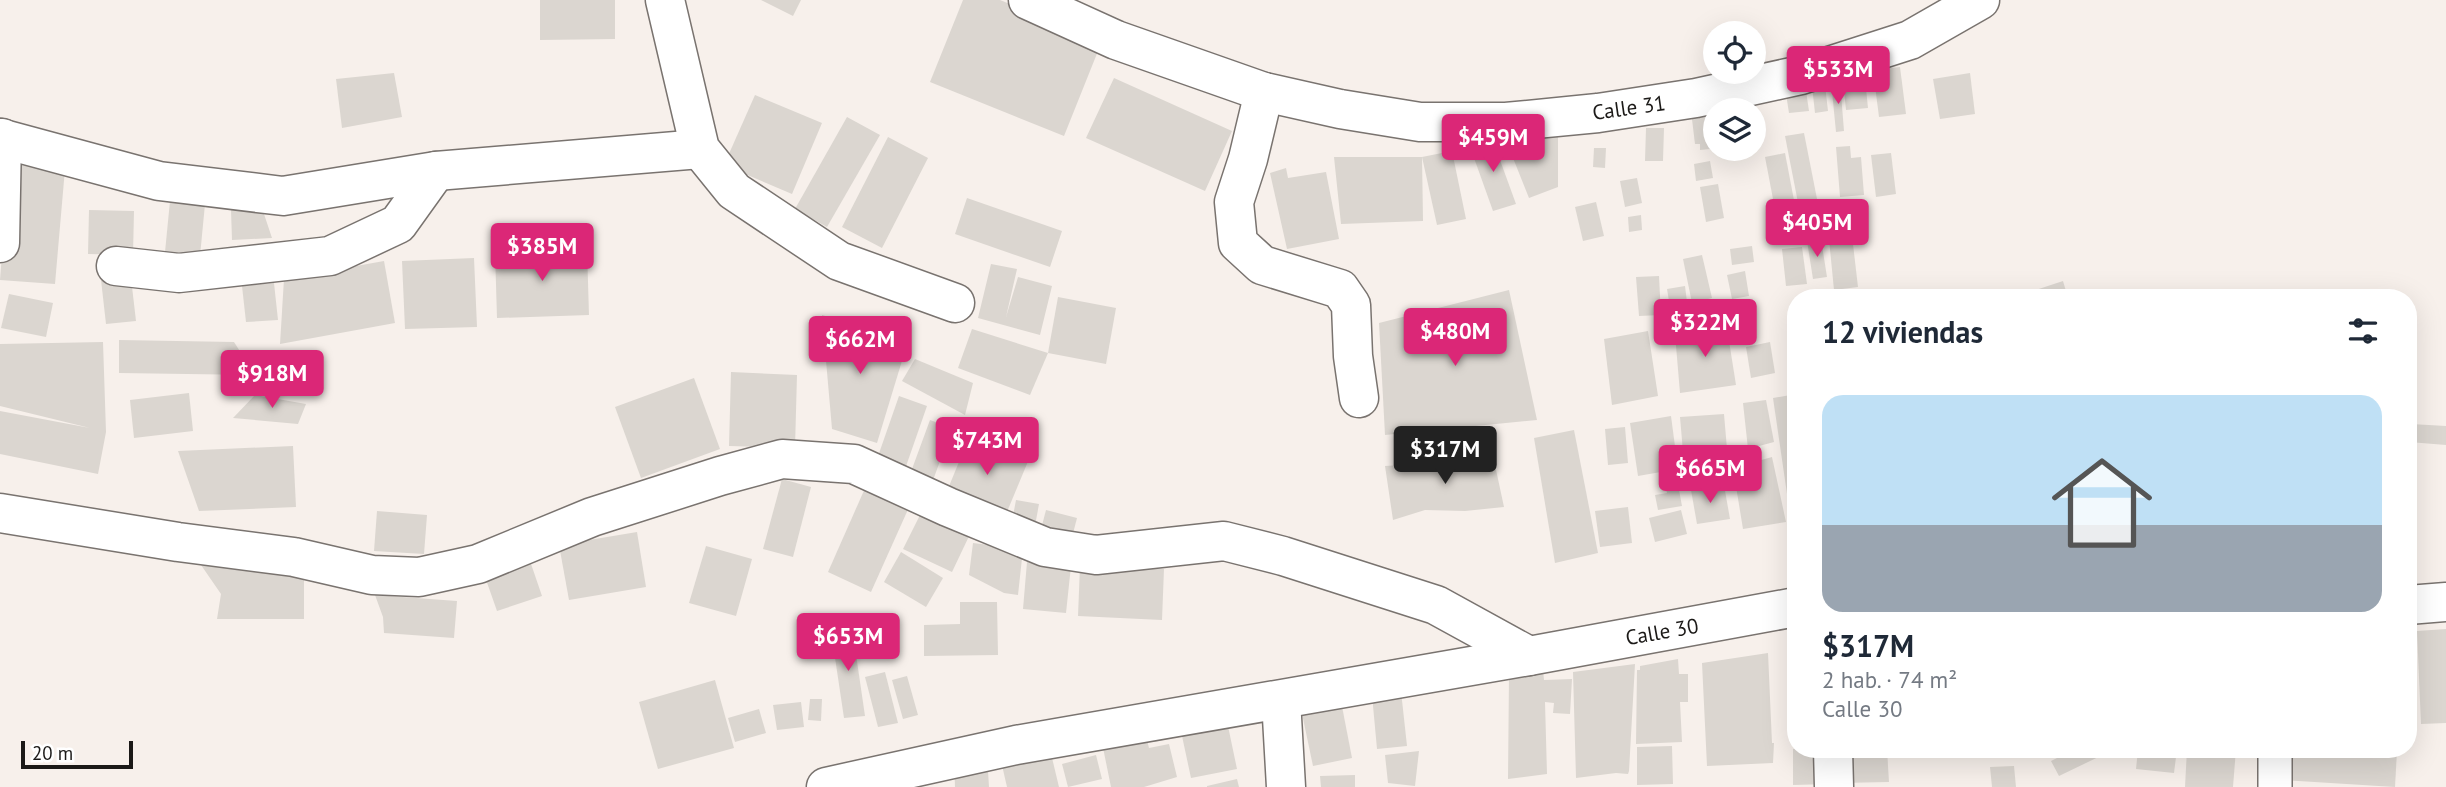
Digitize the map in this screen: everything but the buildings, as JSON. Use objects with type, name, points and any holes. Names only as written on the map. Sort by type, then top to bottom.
[{"type":"street","points":[[665,0],[700,149],[734,191],[839,261],[955,303]]},
{"type":"street","name":"Calle 31","points":[[1046,4],[1116,40],[1264,92],[1340,109],[1420,122],[1506,122],[1598,113],[1696,98],[1801,75],[1910,40],[1980,0]]},
{"type":"street","points":[[1264,92],[1248,159],[1234,202],[1238,243],[1262,265],[1340,289],[1351,305],[1353,356],[1359,398]]},
{"type":"street","points":[[0,243],[1,138],[159,181],[283,196],[436,171],[700,149]]},
{"type":"street","points":[[116,266],[180,273],[330,256],[398,224],[436,171]]},
{"type":"street","points":[[0,513],[294,558],[372,575],[419,578],[478,564],[592,517],[782,459],[854,464],[1045,547],[1096,555],[1224,541],[1283,556],[1436,605],[1529,656]]},
{"type":"street","points":[[2417,604],[2446,602]]},
{"type":"street","name":"Calle 30","points":[[826,787],[1016,745],[1787,609]]},
{"type":"street","points":[[1281,700],[1286,787]]},
{"type":"street","points":[[1833,758],[1834,787]]},
{"type":"street","points":[[2275,758],[2275,787]]}]
